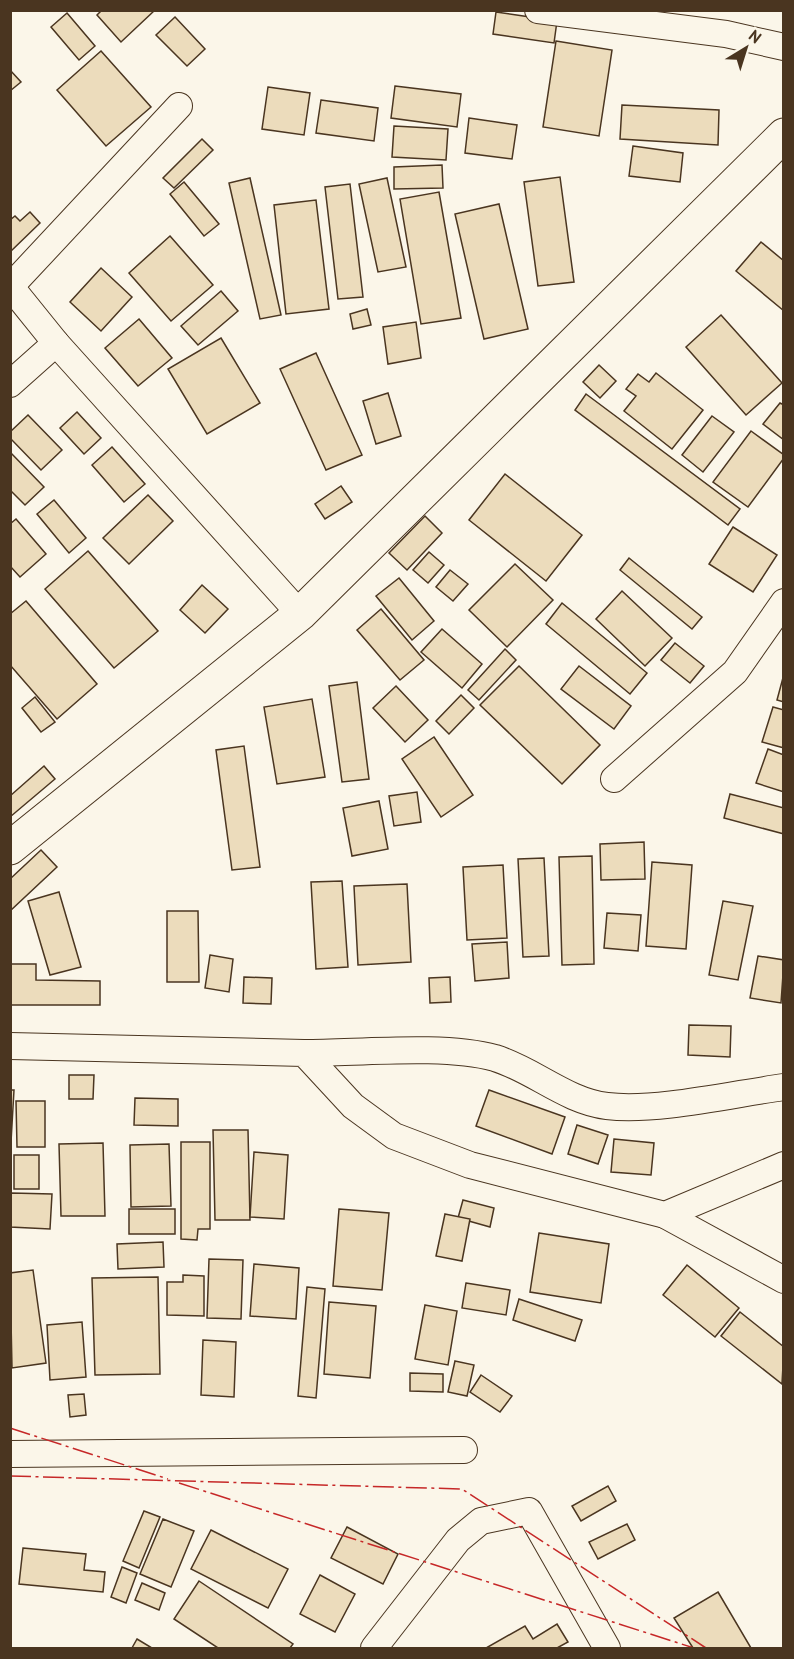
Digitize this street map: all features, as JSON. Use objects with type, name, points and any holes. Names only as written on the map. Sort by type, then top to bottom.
[{"type":"main road","points":[[10,848],[300,614],[783,135]]},
{"type":"street","points":[[538,10],[726,34],[783,47]]},
{"type":"street","points":[[179,106],[11,286],[56,343],[300,614]]},
{"type":"street","points":[[10,384],[56,343]]},
{"type":"street","points":[[614,779],[735,672],[783,602]]},
{"type":"street","points":[[10,1046],[304,1053],[445,1052],[476,1054],[498,1059],[581,1100],[607,1106],[637,1108],[783,1087]]},
{"type":"street","points":[[304,1053],[353,1106],[394,1136],[470,1165],[665,1215],[783,1280]]},
{"type":"street","points":[[665,1215],[783,1166]]},
{"type":"street","points":[[10,1454],[464,1450]]},
{"type":"street","points":[[374,1648],[458,1540],[481,1521],[529,1511],[607,1648]]},
{"type":"building","points":[[102,10],[155,10],[121,42],[97,15]]},
{"type":"building","points":[[496,12],[557,21],[554,43],[493,34]]},
{"type":"building","points":[[67,13],[95,46],[79,60],[51,27]]},
{"type":"building","points":[[175,17],[205,49],[187,66],[156,35]]},
{"type":"building","points":[[556,41],[612,50],[599,136],[543,127]]},
{"type":"building","points":[[101,51],[151,107],[106,146],[57,90]]},
{"type":"building","points":[[10,70],[21,82],[10,91]]},
{"type":"building","points":[[395,86],[461,94],[457,127],[391,118]]},
{"type":"building","points":[[268,87],[310,93],[304,135],[262,129]]},
{"type":"building","points":[[321,100],[378,108],[374,141],[316,133]]},
{"type":"building","points":[[622,105],[719,110],[718,145],[620,139]]},
{"type":"building","points":[[469,118],[517,125],[512,159],[465,153]]},
{"type":"building","points":[[394,126],[448,129],[446,160],[392,157]]},
{"type":"building","points":[[202,139],[213,150],[174,188],[163,178]]},
{"type":"building","points":[[633,146],[683,153],[680,182],[629,176]]},
{"type":"building","points":[[442,165],[443,188],[394,189],[394,167]]},
{"type":"building","points":[[560,177],[574,282],[538,286],[524,182]]},
{"type":"building","points":[[250,178],[281,315],[260,319],[229,183]]},
{"type":"building","points":[[387,178],[406,267],[378,272],[359,184]]},
{"type":"building","points":[[184,182],[219,224],[204,236],[170,194]]},
{"type":"building","points":[[350,184],[363,297],[338,299],[325,187]]},
{"type":"building","points":[[439,192],[461,318],[421,324],[400,199]]},
{"type":"building","points":[[316,200],[329,309],[286,314],[274,205]]},
{"type":"building","points":[[499,204],[528,329],[484,339],[455,214]]},
{"type":"building","points":[[30,212],[40,223],[10,252],[10,220],[15,216],[20,221]]},
{"type":"building","points":[[170,236],[213,285],[171,321],[129,273]]},
{"type":"building","points":[[761,242],[784,261],[784,311],[736,271]]},
{"type":"building","points":[[101,268],[132,297],[101,331],[70,302]]},
{"type":"building","points":[[221,291],[238,311],[198,345],[181,326]]},
{"type":"building","points":[[367,309],[371,325],[353,329],[350,314]]},
{"type":"building","points":[[721,315],[782,383],[746,415],[686,347]]},
{"type":"building","points":[[139,319],[172,358],[138,386],[105,348]]},
{"type":"building","points":[[416,322],[421,358],[388,364],[383,327]]},
{"type":"building","points":[[221,338],[260,403],[207,434],[168,369]]},
{"type":"building","points":[[316,353],[362,455],[326,470],[280,369]]},
{"type":"building","points":[[599,365],[616,381],[600,398],[583,382]]},
{"type":"building","points":[[656,373],[703,410],[672,449],[624,411],[636,396],[626,389],[638,374],[649,382]]},
{"type":"building","points":[[388,393],[401,436],[376,444],[363,401]]},
{"type":"building","points":[[586,394],[740,509],[728,525],[575,410]]},
{"type":"building","points":[[780,403],[784,405],[784,440],[763,424]]},
{"type":"building","points":[[77,412],[101,438],[84,454],[60,428]]},
{"type":"building","points":[[28,415],[62,450],[41,470],[10,438],[10,432]]},
{"type":"building","points":[[712,416],[734,432],[703,472],[682,455]]},
{"type":"building","points":[[751,431],[784,455],[784,458],[748,507],[713,482]]},
{"type":"building","points":[[112,447],[145,484],[124,502],[92,465]]},
{"type":"building","points":[[10,452],[44,487],[25,505],[10,490]]},
{"type":"building","points":[[505,474],[582,535],[546,581],[469,520]]},
{"type":"building","points":[[341,486],[352,502],[325,519],[315,504]]},
{"type":"building","points":[[148,495],[173,521],[129,564],[103,538]]},
{"type":"building","points":[[54,500],[86,538],[69,553],[37,514]]},
{"type":"building","points":[[425,516],[442,533],[407,570],[389,553]]},
{"type":"building","points":[[16,519],[46,554],[20,577],[10,566],[10,524]]},
{"type":"building","points":[[733,527],[777,555],[753,592],[709,564]]},
{"type":"building","points":[[88,551],[158,631],[114,668],[45,589]]},
{"type":"building","points":[[429,552],[444,565],[428,583],[413,570]]},
{"type":"building","points":[[629,558],[702,617],[692,629],[620,570]]},
{"type":"building","points":[[515,564],[553,600],[507,647],[469,610]]},
{"type":"building","points":[[450,570],[468,584],[453,601],[436,587]]},
{"type":"building","points":[[399,578],[434,621],[412,640],[376,596]]},
{"type":"building","points":[[202,585],[228,609],[205,633],[180,610]]},
{"type":"building","points":[[622,591],[672,638],[645,666],[596,619]]},
{"type":"building","points":[[26,601],[97,684],[57,719],[10,665],[10,614]]},
{"type":"building","points":[[562,603],[647,673],[630,694],[546,624]]},
{"type":"building","points":[[381,609],[424,660],[400,680],[357,630]]},
{"type":"building","points":[[442,629],[482,664],[462,688],[421,652]]},
{"type":"building","points":[[675,643],[704,666],[690,683],[661,660]]},
{"type":"building","points":[[505,649],[516,660],[479,700],[468,690]]},
{"type":"building","points":[[519,666],[600,745],[562,784],[480,705]]},
{"type":"building","points":[[579,666],[631,706],[614,729],[561,689]]},
{"type":"building","points":[[784,674],[784,702],[777,700]]},
{"type":"building","points":[[357,682],[369,779],[342,782],[329,686]]},
{"type":"building","points":[[396,686],[428,720],[405,742],[373,708]]},
{"type":"building","points":[[461,695],[474,708],[449,734],[436,721]]},
{"type":"building","points":[[35,697],[55,722],[41,732],[22,708]]},
{"type":"building","points":[[312,699],[325,777],[277,784],[264,707]]},
{"type":"building","points":[[773,707],[784,710],[784,748],[762,742]]},
{"type":"building","points":[[434,737],[473,795],[441,817],[402,759]]},
{"type":"building","points":[[244,746],[260,867],[232,870],[216,750]]},
{"type":"building","points":[[768,749],[784,755],[784,792],[756,783]]},
{"type":"building","points":[[44,766],[55,779],[10,817],[10,796]]},
{"type":"building","points":[[417,792],[421,822],[394,826],[389,796]]},
{"type":"building","points":[[730,794],[784,808],[784,834],[724,818]]},
{"type":"building","points":[[379,801],[388,849],[352,856],[343,808]]},
{"type":"building","points":[[644,842],[645,879],[601,880],[600,844]]},
{"type":"building","points":[[41,850],[57,867],[10,911],[10,879]]},
{"type":"building","points":[[592,856],[594,964],[562,965],[559,857]]},
{"type":"building","points":[[544,858],[549,956],[523,957],[518,859]]},
{"type":"building","points":[[652,862],[692,865],[686,949],[646,946]]},
{"type":"building","points":[[503,865],[507,938],[467,940],[463,867]]},
{"type":"building","points":[[342,881],[348,967],[316,969],[311,882]]},
{"type":"building","points":[[407,884],[411,962],[358,965],[354,886]]},
{"type":"building","points":[[59,892],[81,967],[50,975],[28,901]]},
{"type":"building","points":[[723,901],[753,906],[738,980],[709,975]]},
{"type":"building","points":[[167,911],[198,911],[199,982],[167,982]]},
{"type":"building","points":[[607,913],[641,915],[638,951],[604,948]]},
{"type":"building","points":[[507,942],[509,978],[475,981],[472,944]]},
{"type":"building","points":[[210,955],[233,959],[229,992],[205,988]]},
{"type":"building","points":[[758,956],[784,960],[781,1003],[750,998]]},
{"type":"building","points":[[10,964],[36,964],[36,980],[100,981],[100,1005],[10,1005]]},
{"type":"building","points":[[244,977],[272,978],[271,1004],[243,1003]]},
{"type":"building","points":[[450,977],[451,1002],[430,1003],[429,978]]},
{"type":"building","points":[[689,1025],[731,1026],[730,1057],[688,1055]]},
{"type":"building","points":[[69,1075],[94,1075],[93,1099],[69,1099]]},
{"type":"building","points":[[10,1090],[14,1090],[11,1142],[10,1142]]},
{"type":"building","points":[[489,1090],[565,1117],[552,1154],[476,1126]]},
{"type":"building","points":[[135,1098],[178,1099],[178,1126],[134,1125]]},
{"type":"building","points":[[16,1101],[45,1101],[45,1147],[17,1147]]},
{"type":"building","points":[[577,1125],[608,1135],[598,1164],[568,1154]]},
{"type":"building","points":[[213,1130],[248,1130],[250,1220],[215,1220]]},
{"type":"building","points":[[614,1139],[654,1143],[651,1175],[611,1172]]},
{"type":"building","points":[[181,1142],[210,1142],[210,1229],[198,1229],[197,1240],[181,1239]]},
{"type":"building","points":[[103,1143],[105,1216],[61,1216],[59,1144]]},
{"type":"building","points":[[169,1144],[171,1206],[131,1207],[130,1145]]},
{"type":"building","points":[[254,1152],[288,1155],[284,1219],[250,1217]]},
{"type":"building","points":[[14,1155],[39,1155],[39,1189],[14,1189]]},
{"type":"building","points":[[11,1193],[52,1194],[50,1229],[10,1227]]},
{"type":"building","points":[[463,1200],[494,1208],[490,1227],[458,1218]]},
{"type":"building","points":[[129,1209],[175,1209],[175,1234],[129,1234]]},
{"type":"building","points":[[339,1209],[389,1213],[382,1290],[333,1286]]},
{"type":"building","points":[[445,1214],[470,1219],[462,1261],[436,1256]]},
{"type":"building","points":[[539,1233],[609,1244],[601,1303],[530,1292]]},
{"type":"building","points":[[163,1242],[164,1267],[118,1269],[117,1244]]},
{"type":"building","points":[[209,1259],[243,1260],[241,1319],[207,1318]]},
{"type":"building","points":[[254,1264],[299,1268],[296,1319],[250,1316]]},
{"type":"building","points":[[687,1265],[739,1308],[715,1337],[663,1295]]},
{"type":"building","points":[[33,1270],[46,1363],[12,1368],[10,1273]]},
{"type":"building","points":[[183,1275],[204,1276],[204,1316],[167,1315],[167,1282],[183,1282]]},
{"type":"building","points":[[158,1277],[160,1374],[95,1375],[92,1278]]},
{"type":"building","points":[[466,1283],[510,1290],[506,1315],[462,1308]]},
{"type":"building","points":[[307,1287],[325,1289],[316,1398],[298,1396]]},
{"type":"building","points":[[519,1299],[582,1320],[575,1341],[513,1320]]},
{"type":"building","points":[[329,1302],[376,1306],[370,1378],[324,1374]]},
{"type":"building","points":[[425,1305],[457,1311],[448,1365],[415,1359]]},
{"type":"building","points":[[740,1312],[784,1347],[782,1384],[721,1336]]},
{"type":"building","points":[[82,1322],[86,1377],[50,1380],[47,1325]]},
{"type":"building","points":[[203,1340],[236,1342],[234,1397],[201,1395]]},
{"type":"building","points":[[455,1361],[474,1365],[467,1396],[448,1392]]},
{"type":"building","points":[[410,1373],[443,1374],[443,1392],[410,1391]]},
{"type":"building","points":[[481,1375],[512,1396],[500,1412],[470,1392]]},
{"type":"building","points":[[84,1394],[86,1415],[70,1417],[68,1395]]},
{"type":"building","points":[[608,1486],[616,1501],[581,1521],[572,1506]]},
{"type":"building","points":[[144,1511],[160,1517],[139,1568],[123,1561]]},
{"type":"building","points":[[163,1519],[194,1531],[171,1587],[140,1574]]},
{"type":"building","points":[[627,1524],[635,1540],[598,1559],[589,1542]]},
{"type":"building","points":[[347,1527],[398,1554],[383,1584],[331,1558]]},
{"type":"building","points":[[211,1530],[288,1569],[268,1608],[191,1569]]},
{"type":"building","points":[[23,1548],[86,1554],[84,1570],[105,1572],[103,1592],[19,1584]]},
{"type":"building","points":[[122,1567],[137,1573],[126,1603],[111,1597]]},
{"type":"building","points":[[320,1575],[355,1594],[335,1632],[300,1614]]},
{"type":"building","points":[[199,1581],[293,1644],[290,1648],[218,1648],[174,1619]]},
{"type":"building","points":[[142,1583],[165,1593],[159,1610],[135,1600]]},
{"type":"building","points":[[718,1592],[751,1648],[693,1648],[674,1618]]},
{"type":"building","points":[[557,1624],[568,1642],[557,1648],[486,1648],[525,1626],[533,1639]]},
{"type":"building","points":[[137,1639],[152,1648],[132,1648]]},
{"type":"power","points":[[10,1428],[168,1479]]},
{"type":"power","points":[[10,1476],[462,1489],[706,1648]]},
{"type":"power","points":[[179,1483],[694,1648]]}]
